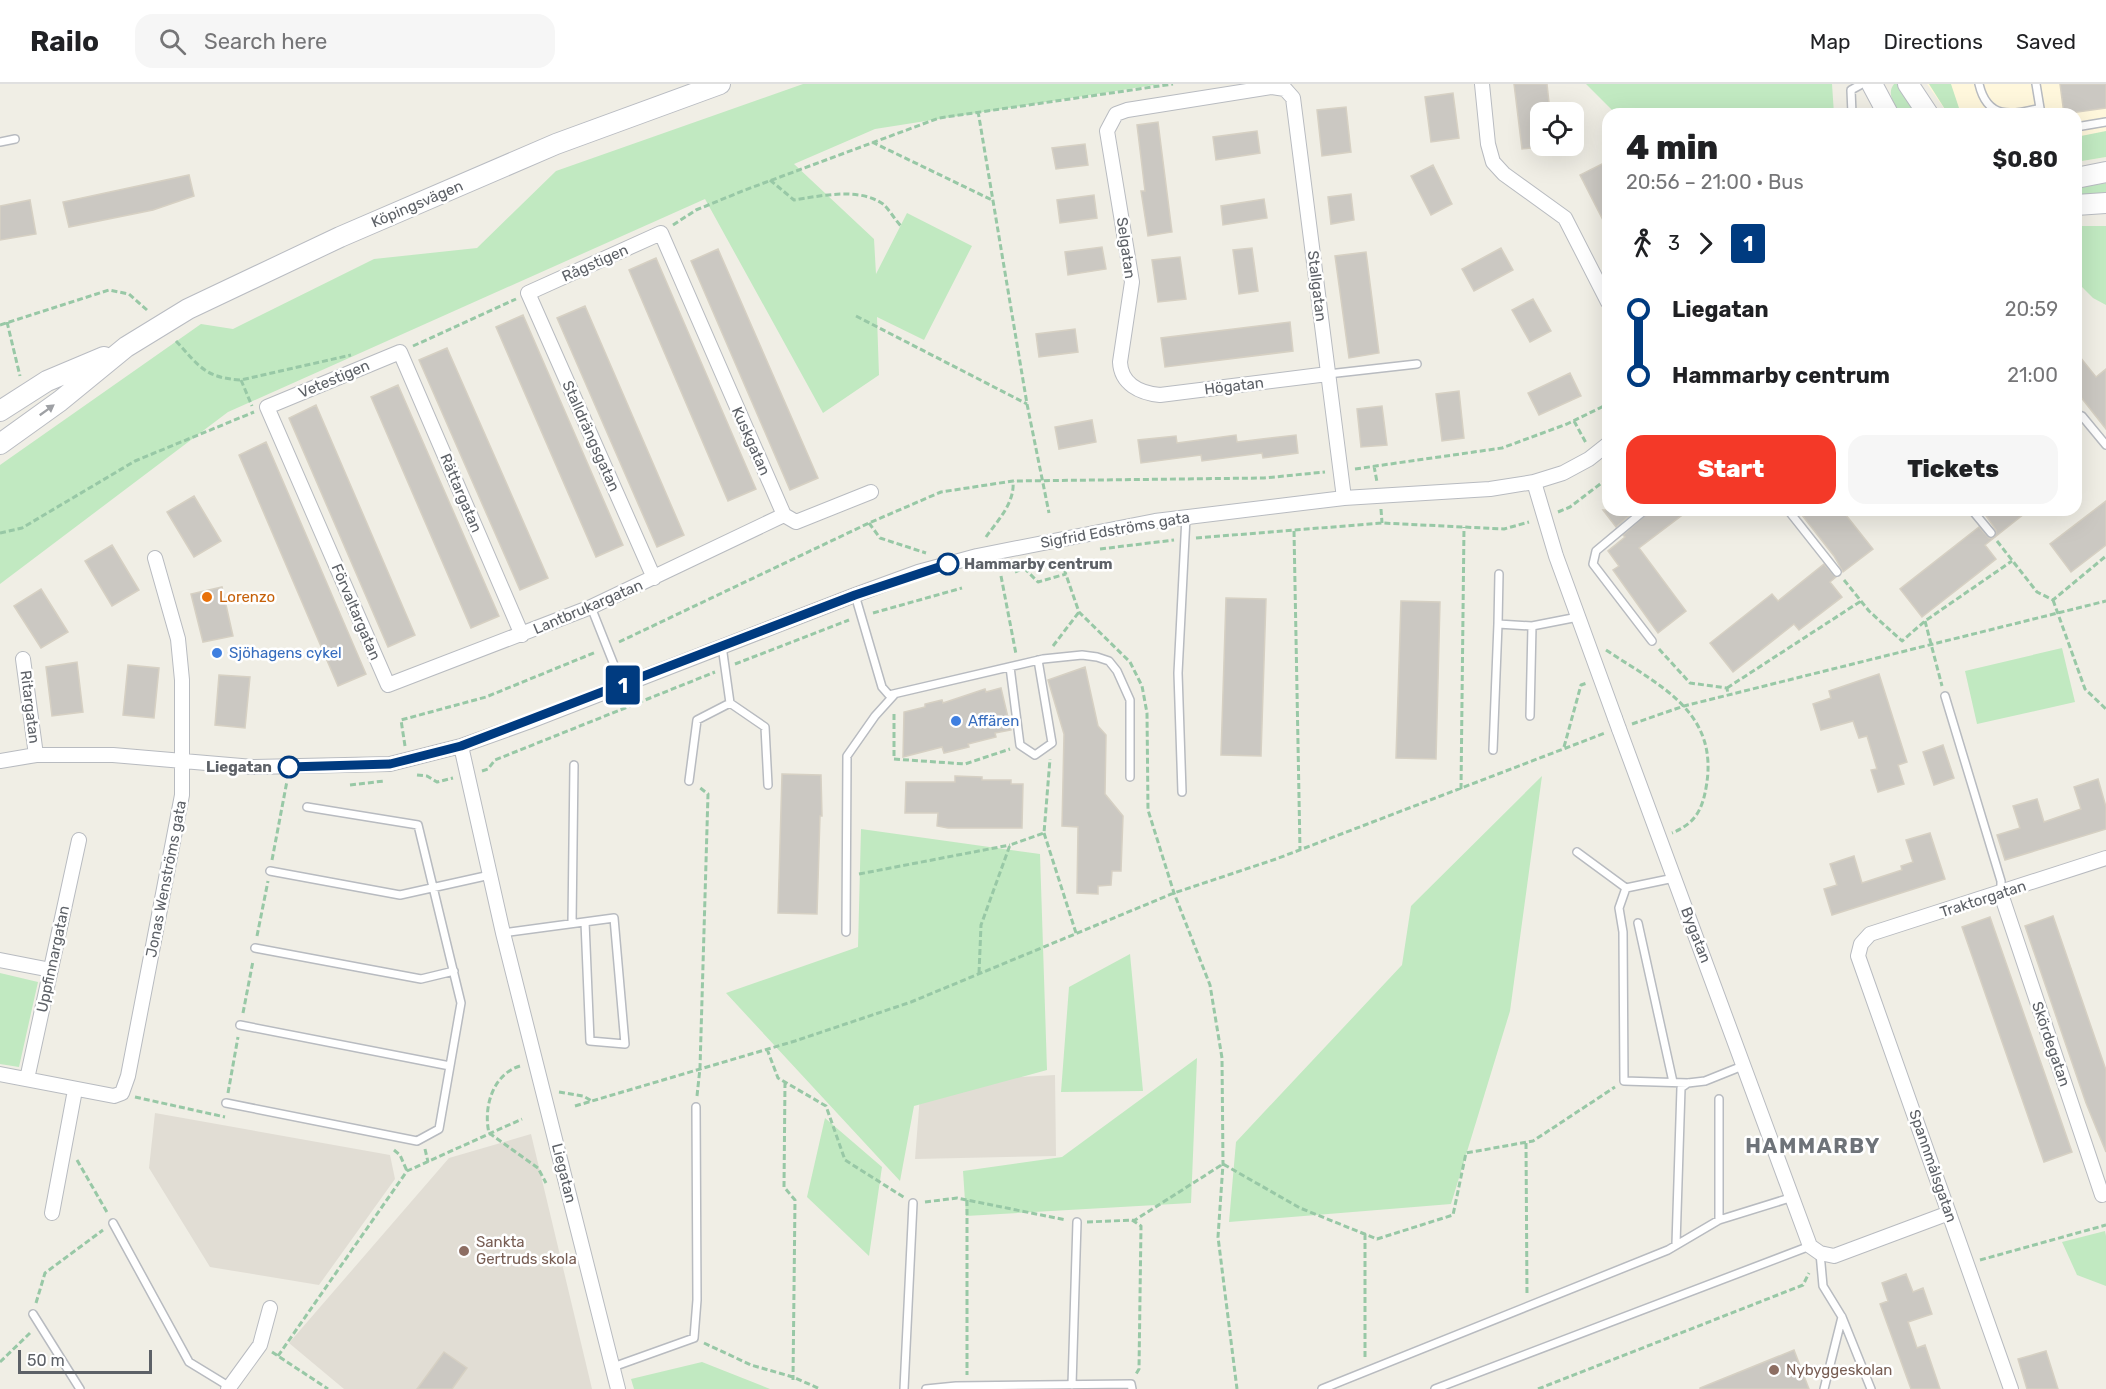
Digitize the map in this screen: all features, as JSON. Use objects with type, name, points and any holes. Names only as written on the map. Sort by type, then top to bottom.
[{"type":"main road","name":"Köpingsvägen","points":[[0,444],[60,401],[126,347],[188,309],[340,237],[556,144],[720,84]]},
{"type":"main road","points":[[1872,84],[1885,108]]},
{"type":"main road","points":[[1908,84],[1924,108]]},
{"type":"main road","points":[[2082,177],[2106,172]]},
{"type":"main road","points":[[2082,205],[2103,204]]},
{"type":"main road","name":"Köpingsvägen","points":[[0,411],[47,381],[126,347]]},
{"type":"street","points":[[1482,84],[1488,144],[1493,162],[1504,174],[1565,218],[1602,290]]},
{"type":"street","name":"Stallgatan","points":[[1131,109],[1272,87],[1285,89],[1293,98],[1344,498]]},
{"type":"street","name":"Selgatan","points":[[1131,109],[1116,114],[1107,131],[1132,282],[1121,350],[1120,372],[1129,384],[1141,391]]},
{"type":"street","name":"Rågstigen","points":[[528,293],[662,234]]},
{"type":"street","name":"Kuskgatan","points":[[662,234],[784,515]]},
{"type":"street","name":"Stalldrängsgatan","points":[[528,293],[654,578]]},
{"type":"street","name":"Vetestigen","points":[[261,410],[400,352]]},
{"type":"street","name":"Rättargatan","points":[[400,352],[522,635]]},
{"type":"street","name":"Högatan","points":[[1141,391],[1160,395],[1328,374]]},
{"type":"street","name":"Förvaltargatan","points":[[261,410],[388,685],[522,635]]},
{"type":"street","name":"Sigfrid Edströms gata","points":[[0,761],[36,755],[113,755],[253,768],[390,764],[461,746],[855,595],[918,572],[977,556],[1106,529],[1186,517],[1344,498],[1490,489],[1534,482],[1563,473],[1589,459],[1602,449]]},
{"type":"street","name":"Bygatan","points":[[1534,482],[1592,656],[1793,1197],[1815,1249]]},
{"type":"street","points":[[654,578],[784,515],[796,522],[871,492]]},
{"type":"street","name":"Jonas Wenströms gata","points":[[75,1090],[114,1096],[122,1093],[128,1076],[179,822],[183,762],[182,680],[178,639],[155,558]]},
{"type":"street","name":"Lantbrukargatan","points":[[522,635],[654,578]]},
{"type":"street","name":"Ritargatan","points":[[23,659],[36,755]]},
{"type":"street","name":"Liegatan","points":[[461,746],[503,933],[618,1389]]},
{"type":"street","name":"Uppfinnargatan","points":[[27,1079],[79,840]]},
{"type":"street","name":"Traktorgatan","points":[[1862,943],[1870,934],[2001,894],[2106,858]]},
{"type":"street","name":"Skördegatan","points":[[2001,894],[2102,1194]]},
{"type":"street","name":"Spannmålsgatan","points":[[1862,943],[1858,956],[2011,1389]]},
{"type":"street","points":[[0,960],[51,970]]},
{"type":"street","points":[[0,1074],[75,1090],[52,1213]]},
{"type":"street","points":[[1815,1249],[1834,1256],[1949,1213]]},
{"type":"street","points":[[229,1388],[260,1345],[270,1308]]},
{"type":"lane","points":[[1852,108],[1851,90],[1863,84]]},
{"type":"lane","points":[[1979,84],[1982,97],[1990,108]]},
{"type":"lane","points":[[2036,84],[2041,108]]},
{"type":"lane","points":[[2082,126],[2106,122]]},
{"type":"lane","points":[[0,142],[15,139]]},
{"type":"lane","points":[[1328,374],[1417,364]]},
{"type":"lane","points":[[2082,416],[2106,445]]},
{"type":"lane","points":[[1638,516],[1596,551],[1593,564],[1652,641]]},
{"type":"lane","points":[[1793,516],[1837,572]]},
{"type":"lane","points":[[1977,516],[1991,533]]},
{"type":"lane","points":[[1182,792],[1178,673],[1186,517]]},
{"type":"lane","points":[[1493,750],[1499,574]]},
{"type":"lane","points":[[855,595],[882,687],[885,692],[894,695],[1040,660],[1082,655],[1109,661],[1117,671],[1130,700],[1130,777]]},
{"type":"lane","points":[[591,607],[622,685]]},
{"type":"lane","points":[[1498,624],[1532,626],[1578,617]]},
{"type":"lane","points":[[1530,716],[1532,626]]},
{"type":"lane","points":[[722,646],[730,703],[765,727],[768,785]]},
{"type":"lane","points":[[1010,667],[1020,745],[1035,755],[1052,742],[1040,660]]},
{"type":"lane","points":[[846,932],[847,756],[875,716],[894,695]]},
{"type":"lane","points":[[1945,696],[2001,881],[2001,894]]},
{"type":"lane","points":[[689,781],[697,720],[730,703]]},
{"type":"lane","points":[[572,923],[574,765]]},
{"type":"lane","points":[[226,1103],[417,1141],[439,1129],[461,1002],[418,825],[307,807]]},
{"type":"lane","points":[[1577,852],[1626,888],[1674,878]]},
{"type":"lane","points":[[270,871],[400,896],[434,890],[490,875]]},
{"type":"lane","points":[[1626,888],[1619,908],[1623,932],[1624,1081],[1688,1083],[1705,1081],[1745,1065]]},
{"type":"lane","points":[[503,933],[614,918],[625,1044],[590,1041],[585,922]]},
{"type":"lane","points":[[1638,923],[1673,1082]]},
{"type":"lane","points":[[255,948],[421,980],[454,971]]},
{"type":"lane","points":[[240,1025],[450,1066]]},
{"type":"lane","points":[[1676,1244],[1682,1088],[1688,1083]]},
{"type":"lane","points":[[1719,1099],[1719,1220]]},
{"type":"lane","points":[[613,1367],[694,1338],[696,1107]]},
{"type":"lane","points":[[1322,1389],[1676,1244],[1719,1220],[1793,1197]]},
{"type":"lane","points":[[904,1389],[913,1203]]},
{"type":"lane","points":[[1072,1385],[1077,1222]]},
{"type":"lane","points":[[113,1223],[189,1362],[229,1388]]},
{"type":"lane","points":[[1435,1389],[1815,1249],[1823,1286],[1842,1317],[1871,1389]]},
{"type":"lane","points":[[33,1314],[80,1389]]},
{"type":"lane","points":[[1824,1389],[1842,1317]]},
{"type":"lane","points":[[926,1389],[967,1385],[1131,1387]]},
{"type":"path","points":[[662,234],[696,210],[770,180],[939,118],[1173,84]]},
{"type":"path","points":[[978,111],[1027,404],[1049,513]]},
{"type":"path","points":[[872,142],[993,200]]},
{"type":"path","points":[[770,180],[794,200],[833,195],[859,195],[883,204],[900,226]]},
{"type":"path","points":[[0,325],[109,290],[129,294],[147,310]]},
{"type":"path","points":[[400,352],[528,293]]},
{"type":"path","points":[[856,316],[1027,404]]},
{"type":"path","points":[[7,322],[21,379]]},
{"type":"path","points":[[176,341],[202,370],[215,376],[241,380],[360,353]]},
{"type":"path","points":[[0,533],[22,528],[135,460],[261,410],[241,380]]},
{"type":"path","points":[[409,759],[402,738],[401,720],[486,696],[607,647],[869,523],[941,492],[1013,482],[1041,481]]},
{"type":"path","points":[[984,540],[1011,498],[1013,482]]},
{"type":"path","points":[[1089,551],[1184,539],[1382,524],[1504,529],[1545,518],[1570,507],[1602,483]]},
{"type":"path","points":[[869,523],[880,538],[928,554]]},
{"type":"path","points":[[1461,790],[1464,527]]},
{"type":"path","points":[[1294,530],[1300,850]]},
{"type":"path","points":[[1991,533],[2037,592],[2053,600],[2061,614],[2085,689],[2106,709]]},
{"type":"path","points":[[2053,600],[2106,556]]},
{"type":"path","points":[[1015,572],[1047,558]]},
{"type":"path","points":[[1837,572],[1861,601],[1902,641],[1925,621],[2012,561]]},
{"type":"path","points":[[1024,568],[1038,582],[1066,574]]},
{"type":"path","points":[[1001,576],[1018,665]]},
{"type":"path","points":[[409,777],[427,776],[437,782],[488,769],[495,760],[724,668],[861,616],[962,588]]},
{"type":"path","points":[[1652,641],[1690,683],[1727,688],[1861,601]]},
{"type":"path","points":[[1684,706],[2046,614],[2061,614],[2106,601]]},
{"type":"path","points":[[1040,660],[1080,612]]},
{"type":"path","points":[[1925,621],[1945,696]]},
{"type":"path","points":[[1592,656],[1605,650],[1673,695],[1700,725],[1710,766],[1703,808],[1683,828],[1659,838]]},
{"type":"path","points":[[575,1106],[767,1049],[911,1002],[1174,893],[1300,850],[1461,790],[1564,747],[1581,685],[1601,679]]},
{"type":"path","points":[[1727,688],[1728,695]]},
{"type":"path","points":[[894,695],[894,759],[965,764],[1020,745]]},
{"type":"path","points":[[1052,742],[1044,833],[1076,933]]},
{"type":"path","points":[[692,761],[699,789],[708,794],[700,1068],[696,1107]]},
{"type":"path","points":[[350,785],[387,780]]},
{"type":"path","points":[[846,877],[1010,845],[1044,833]]},
{"type":"path","points":[[979,973],[981,925],[1010,845]]},
{"type":"path","points":[[1174,893],[1210,985],[1222,1058],[1223,1164],[1218,1237],[1237,1389]]},
{"type":"path","points":[[767,1049],[778,1078],[826,1106],[845,1160],[913,1203],[957,1198],[1077,1222],[1131,1220],[1223,1164]]},
{"type":"path","points":[[536,1061],[510,1069],[495,1085],[485,1119],[489,1133],[538,1168],[546,1183]]},
{"type":"path","points":[[1223,1164],[1300,1208],[1377,1239],[1453,1215],[1466,1153],[1533,1141],[1624,1081]]},
{"type":"path","points":[[785,1082],[784,1187],[795,1200],[793,1378]]},
{"type":"path","points":[[558,1092],[583,1095],[592,1101]]},
{"type":"path","points":[[278,1356],[407,1171],[522,1119]]},
{"type":"path","points":[[0,1362],[30,1336],[33,1314],[45,1273],[113,1223],[66,1140]]},
{"type":"path","points":[[1526,1142],[1527,1306]]},
{"type":"path","points":[[424,1147],[428,1162]]},
{"type":"path","points":[[967,1200],[967,1385]]},
{"type":"path","points":[[1131,1220],[1141,1226],[1139,1369],[1131,1387]]},
{"type":"path","points":[[1967,1263],[2106,1226]]},
{"type":"path","points":[[1365,1234],[1365,1372]]},
{"type":"path","points":[[1538,1389],[1803,1285],[1815,1249]]},
{"type":"path","points":[[694,1338],[750,1365],[820,1389]]},
{"type":"path","points":[[260,1345],[328,1389]]},
{"type":"shaded area","points":[[1927,84],[2106,84],[2106,157],[2082,161],[2082,108],[1944,108]]},
{"type":"shaded area","points":[[1055,1075],[1056,1156],[915,1159],[921,1083]]},
{"type":"shaded area","points":[[155,1113],[390,1155],[395,1179],[319,1285],[210,1267],[149,1168]]},
{"type":"shaded area","name":"Sankta Gertruds skola","points":[[531,1134],[592,1389],[344,1389],[289,1343],[449,1158]]},
{"type":"green space","points":[[803,84],[1160,84],[875,129],[794,164],[874,239],[876,274],[907,213],[972,246],[924,340],[877,317],[879,375],[823,413],[705,199],[228,412],[0,584],[0,465],[201,324],[233,329],[374,259],[477,248],[556,171]]},
{"type":"green space","points":[[1586,84],[1832,84],[1834,108],[1610,108]]},
{"type":"green space","points":[[1894,84],[1899,84],[1914,108],[1897,108],[1891,95]]},
{"type":"green space","points":[[1929,84],[1951,84],[1959,108],[1944,108]]},
{"type":"green space","points":[[2106,131],[2106,157],[2082,161],[2082,136]]},
{"type":"green space","points":[[2106,183],[2106,193],[2082,195],[2082,187]]},
{"type":"green space","points":[[2082,226],[2106,226],[2106,305],[2093,298],[2082,287]]},
{"type":"green space","points":[[2062,648],[2075,702],[1977,724],[1965,671]]},
{"type":"green space","points":[[1542,776],[1510,1011],[1451,1204],[1229,1222],[1236,1142],[1402,965],[1411,906]]},
{"type":"green space","points":[[861,829],[1040,854],[1047,1070],[914,1106],[900,1181],[726,993],[858,947]]},
{"type":"green space","points":[[1130,954],[1143,1091],[1061,1092],[1069,987]]},
{"type":"green space","points":[[0,973],[38,982],[19,1067],[0,1064]]},
{"type":"green space","points":[[1197,1058],[1191,1203],[966,1216],[963,1171],[1062,1157]]},
{"type":"green space","points":[[825,1118],[882,1167],[869,1256],[807,1197]]},
{"type":"green space","points":[[2105,1231],[2106,1286],[2077,1275],[2062,1242]]},
{"type":"green space","points":[[702,1362],[770,1389],[634,1389],[631,1379]]},
{"type":"building","points":[[1514,84],[1547,84],[1549,102],[1530,102],[1530,148],[1522,149]]},
{"type":"building","points":[[2060,84],[2106,84],[2106,108],[2082,111],[2082,108],[2063,108]]},
{"type":"building","points":[[1453,93],[1459,138],[1431,142],[1425,97]]},
{"type":"building","points":[[1346,107],[1351,152],[1322,156],[1317,110]]},
{"type":"building","points":[[1158,122],[1172,232],[1148,236],[1141,191],[1145,191],[1137,125]]},
{"type":"building","points":[[1257,131],[1260,153],[1216,160],[1213,137]]},
{"type":"building","points":[[1085,144],[1088,165],[1056,169],[1052,148]]},
{"type":"building","points":[[1602,164],[1602,218],[1580,175]]},
{"type":"building","points":[[1433,165],[1452,204],[1431,215],[1411,176]]},
{"type":"building","points":[[189,175],[194,196],[153,210],[69,227],[63,202]]},
{"type":"building","points":[[1351,194],[1354,220],[1331,224],[1328,197]]},
{"type":"building","points":[[1094,195],[1097,218],[1060,223],[1057,200]]},
{"type":"building","points":[[1264,199],[1267,218],[1223,225],[1221,206]]},
{"type":"building","points":[[30,200],[36,234],[0,240],[0,206]]},
{"type":"building","points":[[1102,247],[1106,269],[1068,275],[1065,252]]},
{"type":"building","points":[[1252,248],[1258,291],[1239,294],[1233,250]]},
{"type":"building","points":[[1501,248],[1513,270],[1474,291],[1462,269]]},
{"type":"building","points":[[718,249],[818,478],[790,490],[691,261]]},
{"type":"building","points":[[1366,252],[1379,353],[1349,358],[1335,256]]},
{"type":"building","points":[[1180,257],[1186,299],[1158,302],[1152,260]]},
{"type":"building","points":[[656,258],[756,489],[728,501],[629,270]]},
{"type":"building","points":[[1533,299],[1551,331],[1530,342],[1512,310]]},
{"type":"building","points":[[585,306],[684,535],[657,547],[557,318]]},
{"type":"building","points":[[523,315],[623,545],[596,557],[496,327]]},
{"type":"building","points":[[1290,322],[1293,351],[1165,367],[1161,338]]},
{"type":"building","points":[[1075,329],[1078,352],[1039,357],[1036,334]]},
{"type":"building","points":[[447,348],[548,578],[520,590],[419,360]]},
{"type":"building","points":[[2082,360],[2096,377],[2106,369],[2106,429],[2082,399]]},
{"type":"building","points":[[1570,373],[1581,396],[1539,415],[1528,393]]},
{"type":"building","points":[[398,385],[499,616],[471,628],[371,397]]},
{"type":"building","points":[[1459,391],[1464,438],[1442,441],[1436,394]]},
{"type":"building","points":[[316,405],[415,635],[388,647],[289,418]]},
{"type":"building","points":[[1382,406],[1387,445],[1361,447],[1357,409]]},
{"type":"building","points":[[1092,420],[1096,442],[1059,449],[1055,427]]},
{"type":"building","points":[[1236,435],[1237,442],[1296,435],[1298,453],[1263,458],[1262,453],[1202,461],[1201,455],[1141,463],[1138,440],[1176,436],[1177,443]]},
{"type":"building","points":[[266,442],[366,674],[338,686],[239,455]]},
{"type":"building","points":[[194,496],[221,541],[194,557],[167,512]]},
{"type":"building","points":[[2106,501],[2106,545],[2071,572],[2050,544]]},
{"type":"building","points":[[1608,516],[1629,516],[1616,527]]},
{"type":"building","points":[[1644,516],[1681,516],[1639,548],[1686,611],[1658,633],[1613,570],[1619,566],[1608,551],[1625,537],[1623,535]]},
{"type":"building","points":[[1803,516],[1847,516],[1873,549],[1843,572],[1834,556]]},
{"type":"building","points":[[1986,516],[2021,516],[1985,545],[1996,559],[1922,617],[1900,589],[1979,527],[1989,538],[1995,537],[1996,530]]},
{"type":"building","points":[[112,545],[139,590],[112,606],[85,561]]},
{"type":"building","points":[[1824,564],[1836,577],[1830,582],[1842,597],[1799,630],[1794,624],[1733,672],[1710,643],[1772,594],[1778,601]]},
{"type":"building","points":[[222,587],[233,636],[203,642],[191,594]]},
{"type":"building","points":[[41,589],[68,632],[41,648],[14,606]]},
{"type":"building","points":[[1226,598],[1266,599],[1261,756],[1221,755]]},
{"type":"building","points":[[1401,601],[1440,602],[1436,759],[1396,758]]},
{"type":"building","points":[[77,662],[83,712],[52,716],[46,667]]},
{"type":"building","points":[[128,665],[159,668],[154,718],[123,715]]},
{"type":"building","points":[[1085,667],[1098,726],[1106,735],[1105,794],[1123,816],[1121,871],[1112,871],[1111,885],[1098,886],[1098,894],[1077,893],[1078,827],[1062,826],[1064,734],[1048,680]]},
{"type":"building","points":[[1879,674],[1907,762],[1898,765],[1904,784],[1878,792],[1871,770],[1877,769],[1867,736],[1859,738],[1853,721],[1821,730],[1813,704],[1831,698],[1829,691]]},
{"type":"building","points":[[219,675],[250,677],[245,728],[215,725]]},
{"type":"building","name":"Affären","points":[[1001,688],[1011,730],[995,733],[996,737],[968,744],[969,747],[944,753],[942,747],[903,757],[904,712],[942,700],[943,703],[985,689],[986,692]]},
{"type":"building","points":[[1943,745],[1954,778],[1934,785],[1923,752]]},
{"type":"building","points":[[782,774],[821,775],[822,816],[820,816],[817,914],[778,913]]},
{"type":"building","points":[[955,776],[982,777],[982,780],[1011,780],[1011,784],[1023,784],[1022,828],[948,828],[937,826],[938,813],[905,813],[906,782],[955,782]]},
{"type":"building","points":[[2098,779],[2106,807],[2106,829],[2005,860],[1997,835],[2020,828],[2013,806],[2037,799],[2044,822],[2081,809],[2074,787]]},
{"type":"building","points":[[1930,833],[1945,879],[1832,915],[1824,889],[1837,885],[1830,864],[1854,856],[1862,883],[1902,870],[1901,866],[1913,862],[1906,840]]},
{"type":"building","points":[[2053,916],[2106,1070],[2106,1152],[2086,1103],[2025,926]]},
{"type":"building","points":[[1990,917],[2072,1152],[2044,1162],[1962,927]]},
{"type":"building","points":[[1906,1274],[1913,1292],[1923,1288],[1932,1314],[1908,1322],[1917,1348],[1925,1345],[1940,1389],[1911,1389],[1880,1304],[1888,1301],[1882,1283]]},
{"type":"building","name":"Nybyggeskolan","points":[[1794,1350],[1809,1389],[1700,1389],[1700,1388]]},
{"type":"building","points":[[2046,1351],[2058,1389],[2027,1389],[2018,1359]]},
{"type":"building","points":[[444,1352],[467,1368],[452,1389],[417,1389]]},
{"type":"bus line","name":"1","points":[[289,767],[390,764],[461,746],[855,595],[918,572],[948,564]]},
{"type":"place","name":"Hammarby centrum","points":[[948,564]]},
{"type":"place","name":"Lorenzo","points":[[207,597]]},
{"type":"place","name":"Sjöhagens cykel","points":[[217,653]]},
{"type":"place","name":"Affären","points":[[956,721]]},
{"type":"place","name":"Liegatan","points":[[289,767]]},
{"type":"place","name":"Sankta Gertruds skola","points":[[464,1251]]},
{"type":"place","name":"Nybyggeskolan","points":[[1774,1370]]},
{"type":"district","name":"HAMMARBY","points":[[1813,1145]]}]
